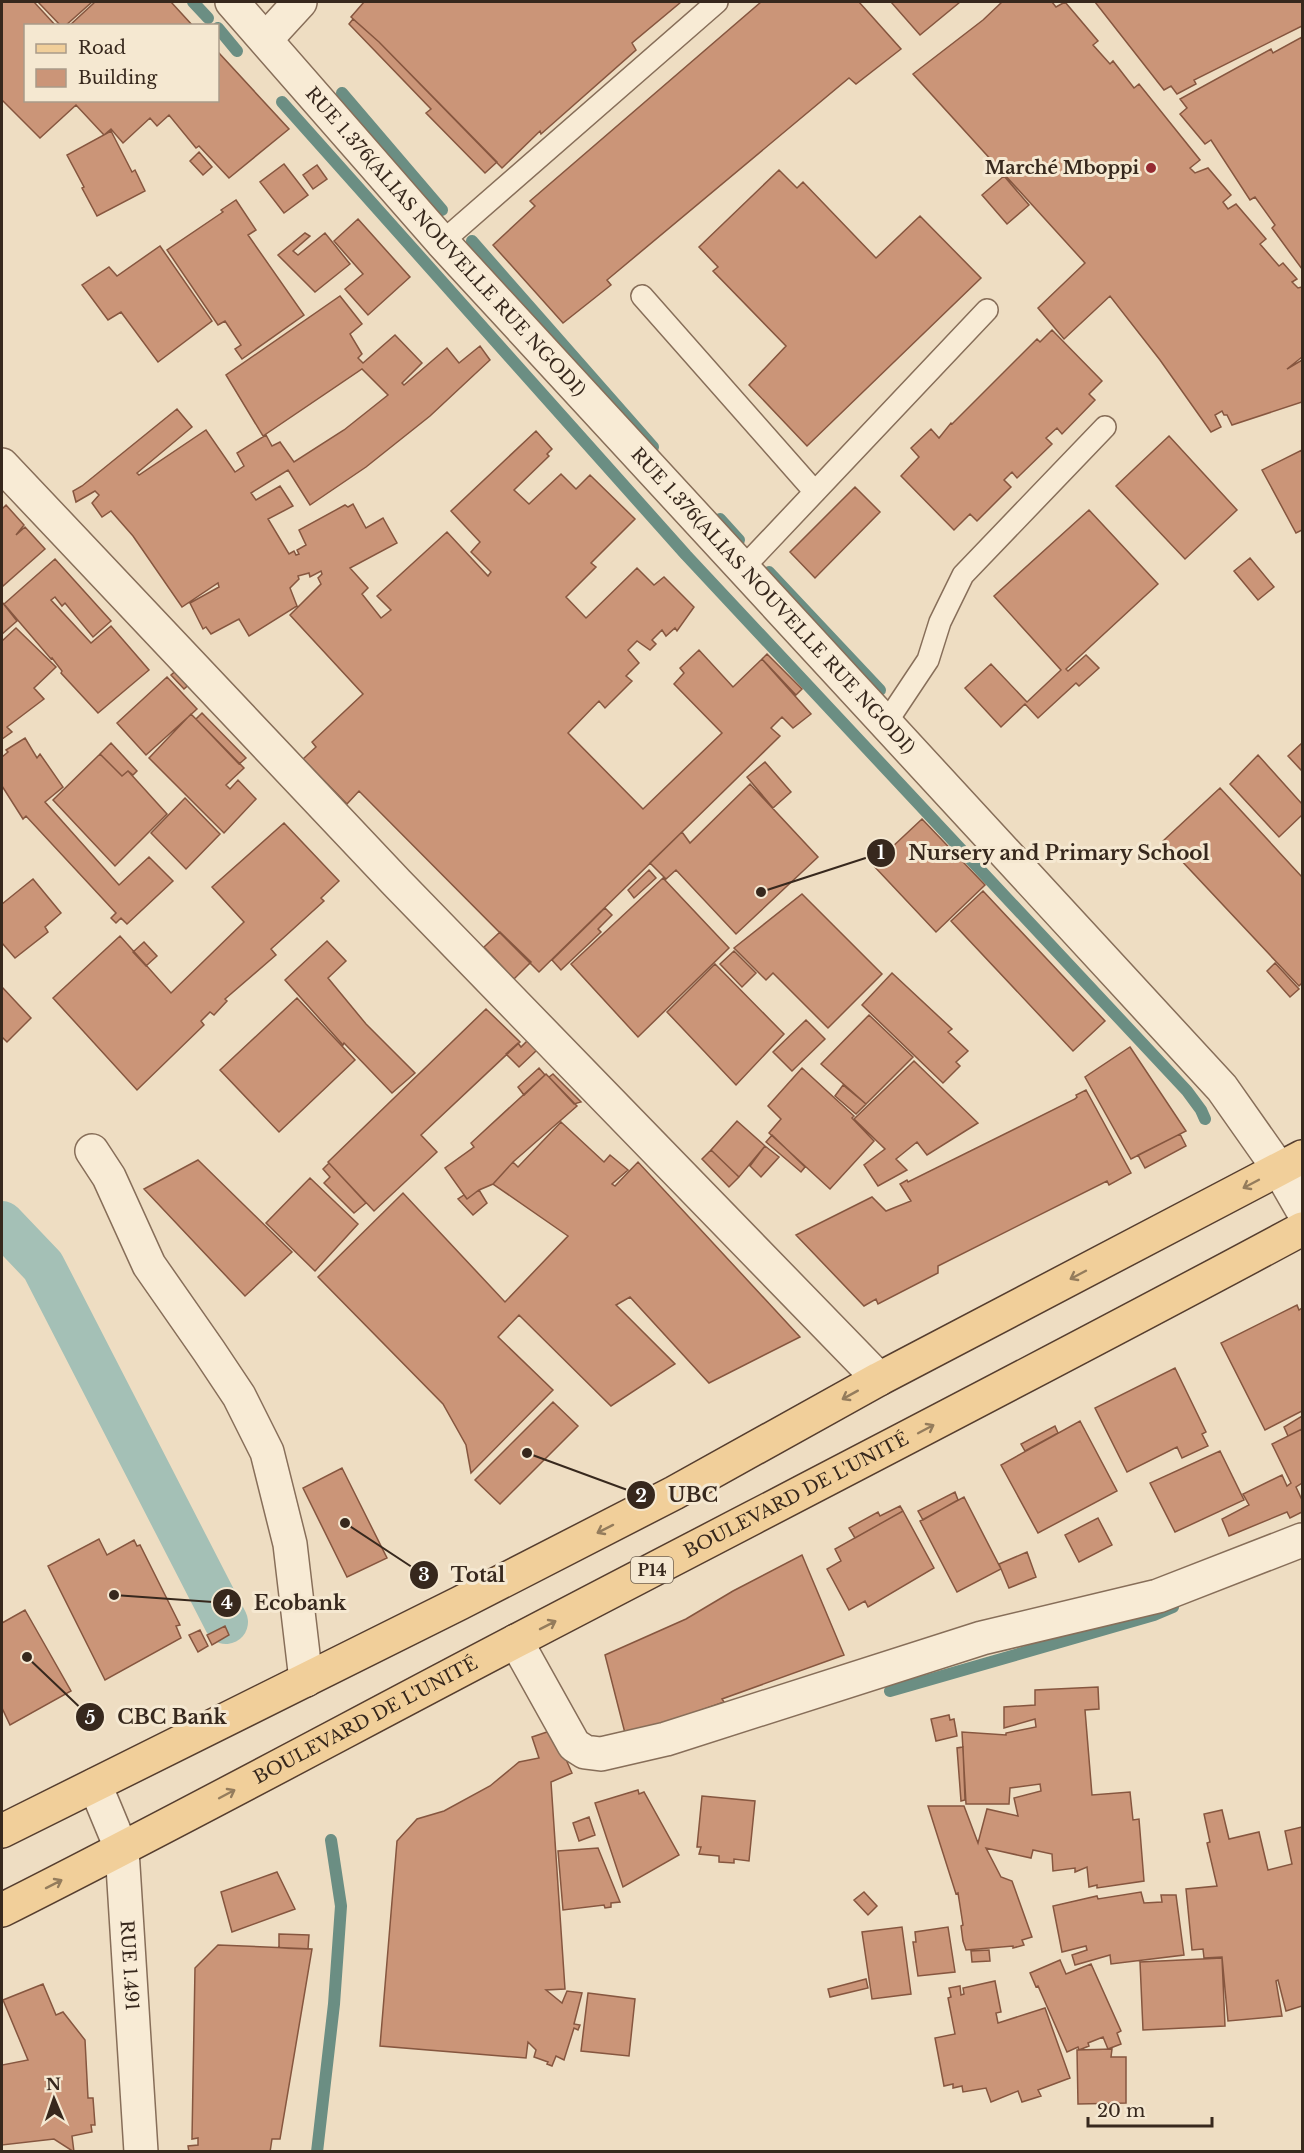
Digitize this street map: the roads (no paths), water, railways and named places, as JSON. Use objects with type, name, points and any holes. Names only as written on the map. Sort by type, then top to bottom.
[{"type":"main road","points":[[2,1831],[674,1493],[879,1379],[1291,1163]]},
{"type":"main road","name":"BOULEVARD DE L'UNITÉ","points":[[2,1910],[122,1850],[1302,1230]]},
{"type":"street","name":"RUE 1.376(ALIAS NOUVELLE RUE NGODI)","points":[[232,2],[442,242],[1291,1163],[1302,1209]]},
{"type":"street","points":[[266,39],[300,2]]},
{"type":"street","points":[[2,465],[398,883],[879,1379]]},
{"type":"street","points":[[92,1151],[109,1177],[149,1265],[239,1396],[267,1452],[290,1544],[306,1680]]},
{"type":"street","points":[[516,1641],[574,1745],[585,1752],[601,1754],[666,1739],[982,1638],[1158,1596],[1302,1540]]},
{"type":"street","name":"RUE 1.491","points":[[95,1785],[122,1850],[141,2151]]},
{"type":"lane","points":[[442,242],[717,2]]},
{"type":"lane","points":[[642,296],[815,492]]},
{"type":"lane","points":[[743,568],[987,310]]},
{"type":"lane","points":[[886,723],[928,660],[939,622],[963,574],[1105,427]]},
{"type":"waterway","points":[[193,2],[208,18]]},
{"type":"waterway","points":[[219,29],[237,51]]},
{"type":"waterway","points":[[342,93],[442,210]]},
{"type":"waterway","points":[[282,102],[686,555],[1187,1091],[1205,1119]]},
{"type":"waterway","points":[[472,241],[653,447]]},
{"type":"waterway","points":[[720,519],[739,540]]},
{"type":"waterway","points":[[769,572],[880,690]]},
{"type":"waterway","points":[[2,1223],[43,1266],[226,1622]]},
{"type":"waterway","points":[[890,1691],[1154,1615],[1173,1607]]},
{"type":"waterway","points":[[317,2152],[334,2004],[341,1906],[331,1840]]},
{"type":"place","name":"Marché Mboppi","points":[[1151,168]]},
{"type":"place","name":"Nursery and Primary School","points":[[761,892]]},
{"type":"place","name":"UBC","points":[[527,1453]]},
{"type":"place","name":"Total","points":[[345,1523]]},
{"type":"place","name":"Ecobank","points":[[114,1595]]},
{"type":"place","name":"CBC Bank","points":[[27,1657]]}]
